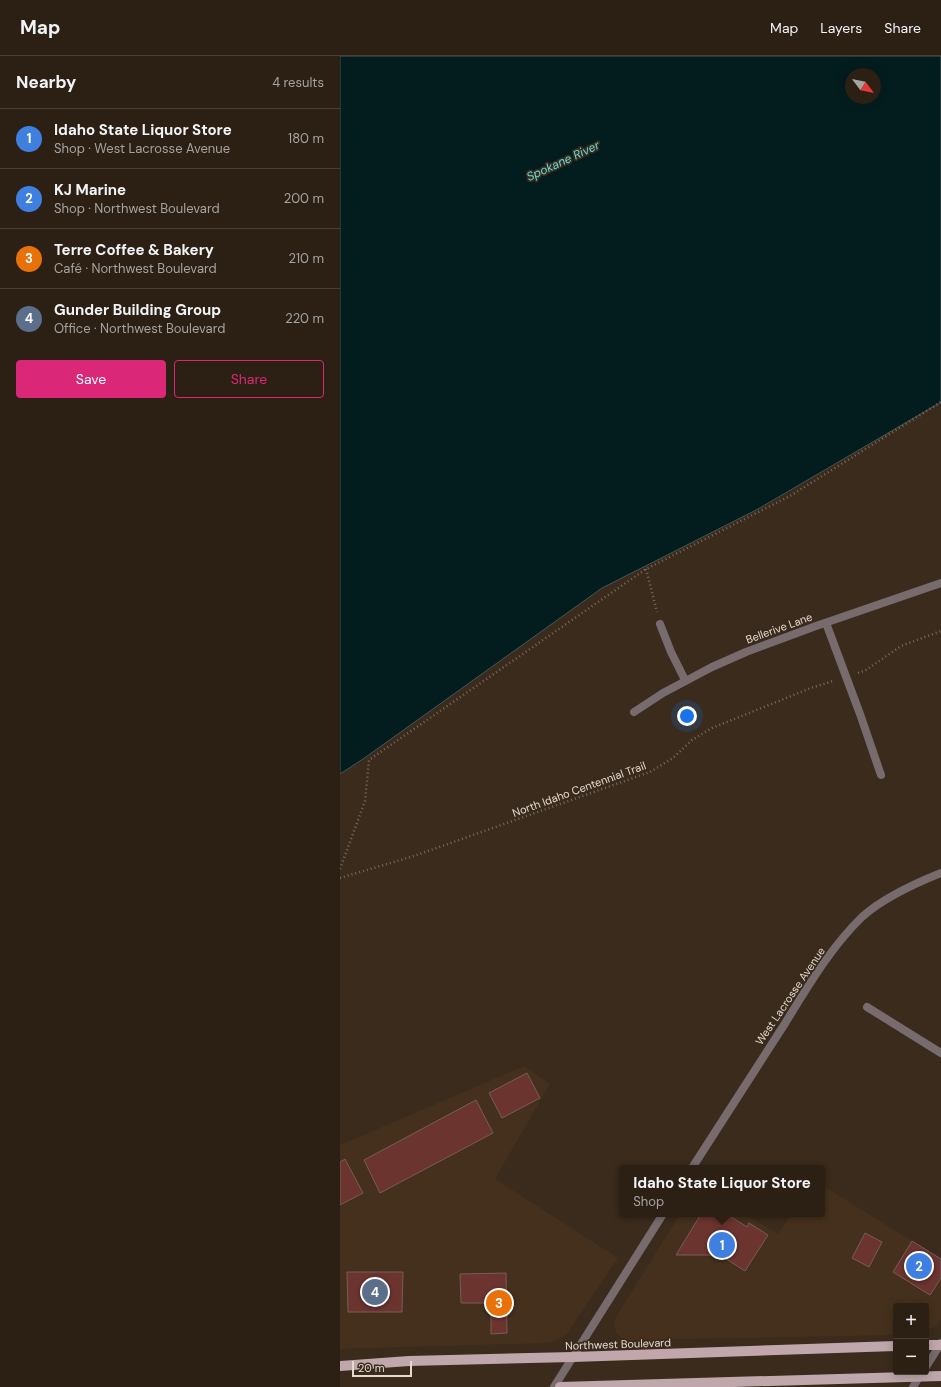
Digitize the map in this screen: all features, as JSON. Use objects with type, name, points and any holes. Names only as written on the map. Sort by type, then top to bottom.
[{"type":"main road","points":[[929,1345],[941,1344]]},
{"type":"main road","name":"Northwest Boulevard","points":[[340,1366],[409,1361],[893,1346]]},
{"type":"main road","points":[[560,1387],[893,1375]]},
{"type":"main road","points":[[929,1375],[941,1376]]},
{"type":"street","name":"Bellerive Lane","points":[[634,712],[685,680],[746,652],[941,584]]},
{"type":"street","points":[[826,623],[881,775]]},
{"type":"street","points":[[660,624],[671,652],[685,680]]},
{"type":"street","name":"West Lacrosse Avenue","points":[[694,1165],[805,989],[843,939],[863,917],[891,897],[920,881],[941,873]]},
{"type":"street","points":[[867,1007],[941,1053]]},
{"type":"street","points":[[554,1387],[661,1217]]},
{"type":"street","points":[[929,1362],[941,1344]]},
{"type":"street","points":[[913,1387],[920,1375]]},
{"type":"path","points":[[340,869],[365,801],[369,760],[646,569],[790,496],[941,402]]},
{"type":"path","points":[[646,569],[660,624]]},
{"type":"path","name":"North Idaho Centennial Trail","points":[[340,878],[414,856],[650,772],[673,758],[692,740],[712,728],[811,688],[866,670],[900,646],[941,631]]},
{"type":"shaded area","points":[[524,1066],[550,1084],[495,1179],[618,1258],[568,1332],[556,1341],[547,1343],[340,1349],[340,1145]]},
{"type":"shaded area","points":[[825,1187],[941,1259],[941,1319],[936,1326],[929,1330],[929,1303],[893,1303],[893,1335],[629,1340],[622,1338],[616,1333],[614,1324],[617,1315],[678,1217],[750,1217],[778,1234],[789,1217],[825,1217]]},
{"type":"water","name":"Spokane River","points":[[340,56],[941,56],[941,402],[758,509],[602,588],[340,774]]},
{"type":"building","points":[[527,1073],[540,1098],[502,1118],[489,1093]]},
{"type":"building","points":[[476,1100],[493,1133],[380,1193],[364,1160]]},
{"type":"building","points":[[345,1159],[363,1193],[340,1205],[340,1162]]},
{"type":"building","points":[[699,1217],[732,1217],[747,1227],[749,1223],[768,1235],[745,1271],[720,1255],[676,1255]]},
{"type":"building","points":[[865,1233],[882,1242],[869,1267],[852,1258]]},
{"type":"building","points":[[912,1241],[941,1259],[941,1278],[930,1295],[893,1272]]},
{"type":"building","points":[[347,1272],[403,1272],[402,1312],[348,1312]]},
{"type":"building","points":[[506,1273],[507,1333],[491,1334],[491,1303],[461,1303],[460,1274]]},
{"type":"place","name":"Idaho State Liquor Store","points":[[722,1245]]},
{"type":"place","name":"KJ Marine","points":[[919,1266]]},
{"type":"place","name":"Gunder Building Group","points":[[375,1292]]},
{"type":"place","name":"Terre Coffee & Bakery","points":[[499,1303]]}]
